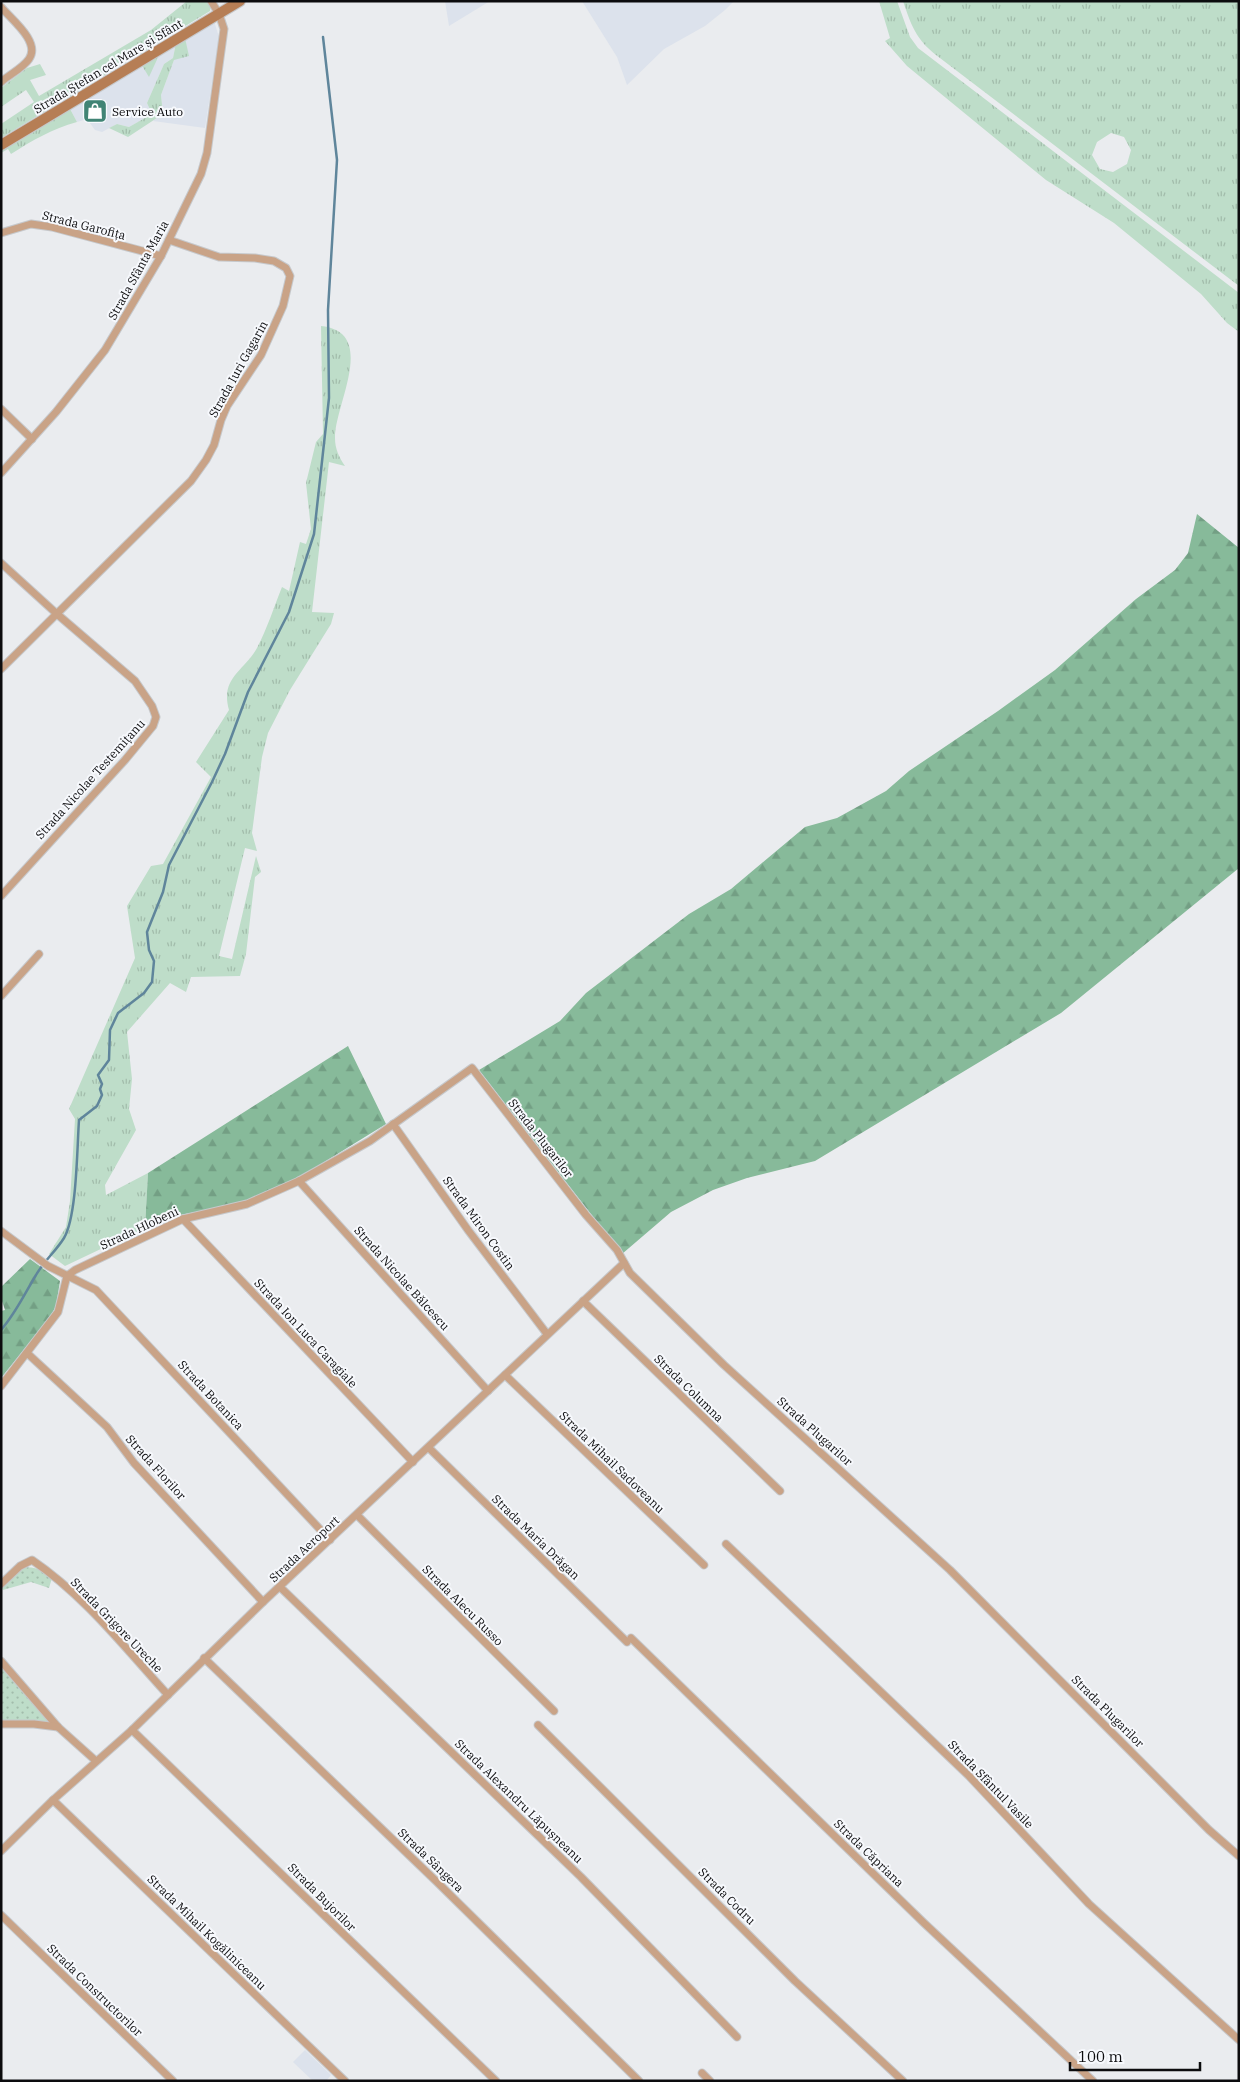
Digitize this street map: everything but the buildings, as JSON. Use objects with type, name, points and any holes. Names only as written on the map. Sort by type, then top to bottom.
[{"type":"main road","name":"Strada Ștefan cel Mare și Sfânt","points":[[1,144],[240,1]]},
{"type":"street","points":[[211,1],[223,11]]},
{"type":"street","points":[[1,7],[31,43],[32,51],[29,59],[1,82]]},
{"type":"street","name":"Strada Sfânta Maria","points":[[1,473],[32,440],[106,350],[162,256],[201,174],[207,153],[224,29],[223,11]]},
{"type":"street","name":"Strada Garofița","points":[[1,233],[31,224],[52,227],[162,256]]},
{"type":"street","name":"Strada Iuri Gagarin","points":[[1,669],[191,480],[206,460],[214,445],[221,420],[261,355],[283,306],[290,276],[286,268],[274,261],[255,258],[219,258],[169,240]]},
{"type":"street","points":[[1,409],[32,440]]},
{"type":"street","points":[[1,563],[57,614]]},
{"type":"street","name":"Strada Nicolae Testemițanu","points":[[1,896],[125,760],[154,726],[156,717],[152,706],[135,681],[57,614]]},
{"type":"street","points":[[1,996],[39,954]]},
{"type":"street","name":"Strada Plugarilor","points":[[393,1124],[472,1068],[582,1210],[616,1250],[630,1273],[717,1358],[950,1570],[1210,1830],[1239,1856]]},
{"type":"street","name":"Strada Hlobeni","points":[[67,1276],[75,1270],[183,1219],[246,1204],[299,1181],[370,1141],[393,1124]]},
{"type":"street","name":"Strada Miron Costin","points":[[393,1124],[468,1230],[548,1334]]},
{"type":"street","name":"Strada Nicolae Bălcescu","points":[[299,1181],[488,1391]]},
{"type":"street","name":"Strada Ion Luca Caragiale","points":[[183,1219],[413,1462]]},
{"type":"street","name":"Strada Botanica","points":[[1,1231],[48,1266],[96,1290],[330,1540]]},
{"type":"street","name":"Strada Aeroport","points":[[1,1851],[53,1800],[132,1730],[263,1602],[624,1264]]},
{"type":"street","points":[[1,1386],[58,1312],[67,1276]]},
{"type":"street","name":"Strada Columna","points":[[583,1301],[780,1491]]},
{"type":"street","name":"Strada Florilor","points":[[27,1353],[107,1427],[134,1463],[263,1602]]},
{"type":"street","name":"Strada Mihail Sadoveanu","points":[[505,1375],[704,1565]]},
{"type":"street","name":"Strada Maria Drăgan","points":[[429,1448],[629,1640]]},
{"type":"street","name":"Strada Alecu Russo","points":[[356,1515],[554,1711]]},
{"type":"street","name":"Strada Sfântul Vasile","points":[[726,1544],[969,1776],[1089,1904],[1239,2040]]},
{"type":"street","name":"Strada Grigore Ureche","points":[[1,1584],[20,1566],[32,1560],[69,1589],[96,1615],[168,1694]]},
{"type":"street","name":"Strada Alexandru Lăpușneanu","points":[[280,1587],[581,1877],[736,2037]]},
{"type":"street","name":"Strada Căpriana","points":[[629,1640],[1093,2081]]},
{"type":"street","name":"Strada Sângera","points":[[204,1658],[437,1882],[639,2081]]},
{"type":"street","points":[[1,1661],[58,1727],[96,1762]]},
{"type":"street","points":[[1,1724],[34,1724],[58,1727]]},
{"type":"street","name":"Strada Codru","points":[[538,1725],[795,1981],[903,2081]]},
{"type":"street","name":"Strada Bujorilor","points":[[132,1730],[496,2081]]},
{"type":"street","name":"Strada Mihail Kogăliniceanu","points":[[53,1800],[345,2081]]},
{"type":"street","name":"Strada Constructorilor","points":[[1,1915],[173,2081]]},
{"type":"street","points":[[702,2073],[710,2081]]},
{"type":"shaded area","points":[[445,1],[490,1],[449,26]]},
{"type":"shaded area","points":[[582,1],[734,1],[705,26],[664,49],[627,85],[617,57]]},
{"type":"shaded area","points":[[214,21],[219,37],[205,128],[153,121],[163,114],[161,95],[174,60],[185,38]]},
{"type":"shaded area","points":[[176,43],[173,58],[164,64],[147,103],[152,114],[129,127],[117,124],[102,132],[95,130],[87,119],[77,122],[69,107]]},
{"type":"shaded area","points":[[305,2050],[331,2075],[326,2081],[313,2081],[293,2062]]},
{"type":"green space","points":[[187,1],[207,1],[211,5],[210,11],[1,138],[1,124],[34,102],[26,90],[1,107],[1,88],[27,68],[40,64],[46,75],[30,80],[39,96],[151,30]]},
{"type":"green space","points":[[879,1],[897,1],[910,37],[918,48],[1239,293],[1239,332],[1227,323],[1201,294],[1114,223],[1046,180],[907,66],[885,41],[890,38]]},
{"type":"green space","points":[[903,1],[1239,1],[1239,286],[936,55],[919,37]],"holes":[[[1111,133],[1124,137],[1131,150],[1127,164],[1113,172],[1100,169],[1092,155],[1097,142]]]},
{"type":"green space","points":[[185,38],[189,56],[174,60],[161,95],[163,114],[128,137],[109,128],[117,124],[129,127],[152,114],[147,103],[164,64],[173,58],[176,43]]},
{"type":"green space","points":[[160,53],[149,77],[141,64]]},
{"type":"green space","points":[[69,107],[77,122],[43,135],[11,154],[8,149],[1,153],[1,148]]},
{"type":"green space","points":[[321,326],[338,331],[348,342],[351,356],[336,424],[335,438],[338,453],[345,466],[329,462],[312,612],[334,613],[331,624],[290,690],[268,733],[262,757],[252,833],[257,851],[245,848],[219,956],[232,959],[256,856],[261,872],[255,877],[246,954],[240,976],[191,977],[186,992],[170,983],[127,1032],[132,1079],[129,1109],[136,1130],[105,1185],[106,1195],[148,1173],[145,1228],[65,1266],[49,1254],[66,1227],[70,1201],[75,1119],[69,1109],[135,958],[127,906],[151,866],[163,864],[211,777],[196,762],[229,710],[227,699],[230,683],[257,648],[282,587],[289,591],[300,542],[306,544],[311,529],[306,483],[316,442],[323,434]]},
{"type":"green space","points":[[1197,514],[1239,548],[1239,868],[1061,1013],[815,1161],[747,1178],[713,1190],[671,1212],[622,1254],[479,1070],[560,1021],[586,993],[689,914],[731,889],[805,827],[837,818],[886,791],[909,771],[1055,670],[1136,599],[1175,570],[1188,553]]},
{"type":"green space","points":[[348,1046],[386,1124],[300,1177],[244,1203],[169,1217],[145,1228],[148,1173]]},
{"type":"green space","points":[[30,1259],[60,1281],[56,1306],[50,1317],[1,1378],[1,1311],[5,1310],[1,1298],[1,1287]]},
{"type":"green space","points":[[23,1567],[39,1570],[49,1575],[52,1578],[49,1588],[31,1582],[3,1590],[1,1587]]},
{"type":"green space","points":[[1,1665],[49,1722],[1,1722]]},
{"type":"waterway","points":[[1,1330],[16,1310],[39,1270],[64,1238],[68,1228],[74,1198],[79,1120],[97,1106],[102,1095],[100,1089],[102,1084],[98,1075],[109,1060],[110,1030],[118,1013],[144,993],[152,982],[154,961],[149,950],[147,932],[163,892],[169,865],[212,782],[225,754],[248,692],[289,612],[314,534],[329,398],[328,310],[337,160],[323,37]]},
{"type":"place","name":"Service Auto","points":[[95,111]]}]
